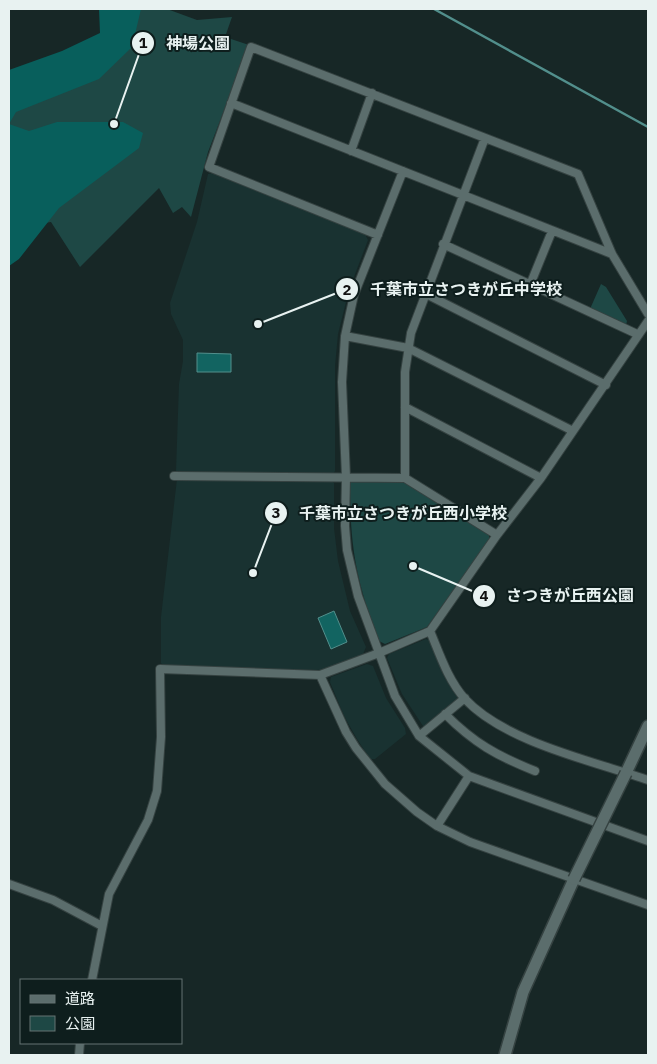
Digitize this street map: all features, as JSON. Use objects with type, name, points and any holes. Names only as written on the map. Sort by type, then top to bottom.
[{"type":"street","points":[[378,234],[209,167],[251,47],[578,174],[612,254],[648,314]]},
{"type":"street","points":[[351,151],[372,93]]},
{"type":"street","points":[[231,103],[612,254]]},
{"type":"street","points":[[405,478],[405,407],[408,348],[424,293],[485,138]]},
{"type":"street","points":[[403,171],[354,295],[345,336],[342,382],[347,550],[358,596],[395,696],[419,736],[469,776],[648,841]]},
{"type":"street","points":[[530,285],[552,231]]},
{"type":"street","points":[[443,244],[637,334]]},
{"type":"street","points":[[424,293],[606,385]]},
{"type":"street","points":[[92,979],[109,894],[148,820],[158,791],[161,737],[160,669],[320,675],[380,653],[430,631],[497,535],[541,478],[606,385],[637,334],[648,321]]},
{"type":"street","points":[[345,336],[408,348],[573,431]]},
{"type":"street","points":[[405,407],[541,478]]},
{"type":"street","points":[[174,476],[405,478],[497,535]]},
{"type":"street","points":[[430,631],[450,678],[465,698],[497,725],[511,732],[648,780]]},
{"type":"street","points":[[320,675],[346,732],[369,766],[402,800],[438,826],[470,842],[648,905]]},
{"type":"street","points":[[419,736],[465,698]]},
{"type":"street","points":[[445,714],[467,736],[490,752],[535,771]]},
{"type":"street","points":[[505,1055],[523,992],[574,879],[648,726]]},
{"type":"street","points":[[438,826],[469,776]]},
{"type":"street","points":[[9,884],[53,900],[102,926]]},
{"type":"shaded area","points":[[99,9],[141,9],[132,47],[99,79],[16,112],[9,124],[9,70],[62,51],[100,33]]},
{"type":"shaded area","points":[[57,122],[123,122],[143,133],[139,148],[59,208],[19,259],[9,266],[9,124],[29,131]]},
{"type":"shaded area","points":[[213,173],[365,234],[368,240],[349,290],[338,334],[335,366],[335,471],[333,474],[178,473],[176,471],[179,384],[183,361],[183,340],[171,314],[170,303],[197,222],[208,174]]},
{"type":"shaded area","points":[[197,353],[231,354],[231,372],[197,372]]},
{"type":"shaded area","points":[[177,479],[331,480],[334,483],[334,528],[338,561],[350,611],[366,647],[363,654],[322,670],[164,667],[161,663],[161,617]]},
{"type":"shaded area","points":[[334,611],[347,642],[331,649],[318,618]]},
{"type":"shaded area","points":[[426,639],[429,640],[448,683],[458,695],[458,701],[427,726],[423,726],[402,694],[387,658],[389,654]]},
{"type":"shaded area","points":[[367,664],[373,666],[386,698],[405,728],[406,734],[375,759],[370,759],[357,739],[344,716],[330,682],[331,677]]},
{"type":"green space","points":[[125,9],[167,9],[197,20],[232,17],[225,37],[249,45],[208,152],[191,217],[182,207],[173,213],[159,188],[80,267],[51,222],[18,227],[9,252],[9,95],[88,76]]},
{"type":"green space","points":[[601,284],[606,287],[627,321],[626,325],[590,309]]},
{"type":"green space","points":[[353,480],[402,481],[489,535],[489,540],[427,627],[385,644],[379,641],[371,620],[356,564],[350,506],[350,483]]},
{"type":"waterway","points":[[434,9],[648,127]]},
{"type":"place","name":"神場公園","points":[[114,124]]},
{"type":"place","name":"千葉市立さつきが丘中学校","points":[[258,324]]},
{"type":"place","name":"さつきが丘西公園","points":[[413,566]]},
{"type":"place","name":"千葉市立さつきが丘西小学校","points":[[253,573]]}]
